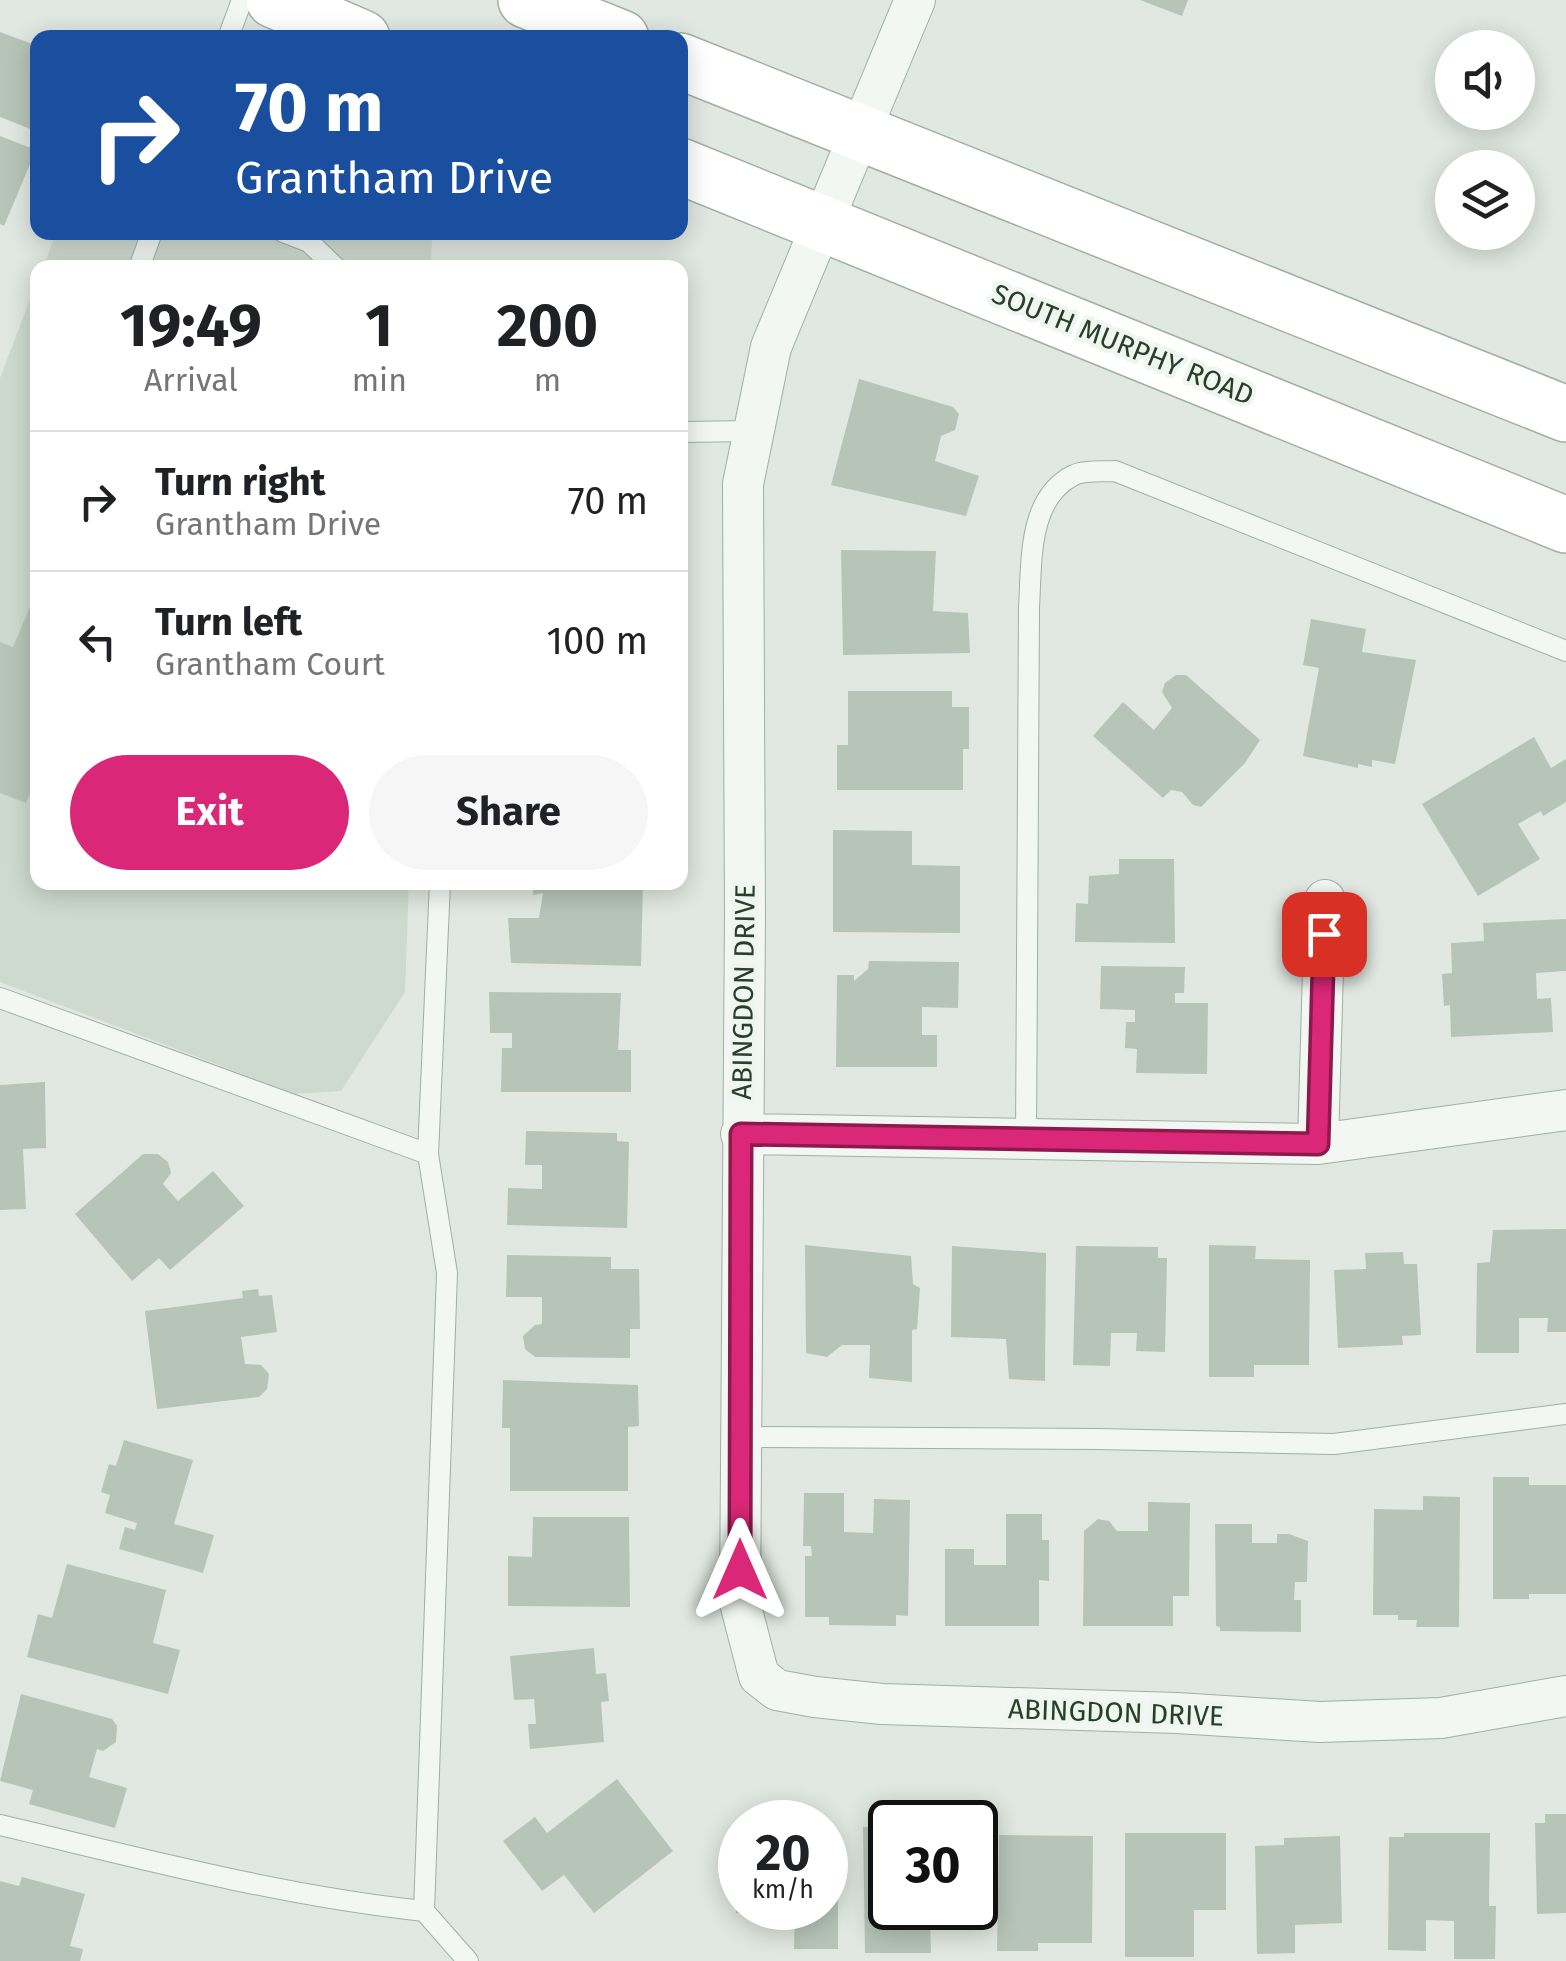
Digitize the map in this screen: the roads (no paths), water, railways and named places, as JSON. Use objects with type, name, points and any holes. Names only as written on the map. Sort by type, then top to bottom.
[{"type":"main road","points":[[274,0],[343,30]]},
{"type":"main road","points":[[526,0],[600,30]]},
{"type":"main road","points":[[688,64],[1566,414]]},
{"type":"main road","name":"SOUTH MURPHY ROAD","points":[[688,169],[1566,524]]},
{"type":"street","name":"ABINGDON DRIVE","points":[[915,0],[772,347],[743,484],[745,916],[740,1603],[758,1676],[776,1690],[882,1704],[1320,1722],[1440,1718],[1566,1696]]},
{"type":"street","points":[[1318,1144],[1325,900]]},
{"type":"street","points":[[741,1134],[1318,1144],[1566,1110]]},
{"type":"lane","points":[[231,30],[242,0]]},
{"type":"lane","points":[[304,240],[328,260]]},
{"type":"lane","points":[[688,432],[754,431]]},
{"type":"lane","points":[[1026,1139],[1030,607],[1033,538],[1048,498],[1075,474],[1115,470],[1566,651]]},
{"type":"lane","points":[[424,1911],[448,1273],[428,1154],[440,890]]},
{"type":"lane","points":[[0,998],[428,1154]]},
{"type":"lane","points":[[741,1438],[1334,1444],[1566,1414]]},
{"type":"lane","points":[[0,1825],[360,1904],[424,1911],[468,1961]]}]
